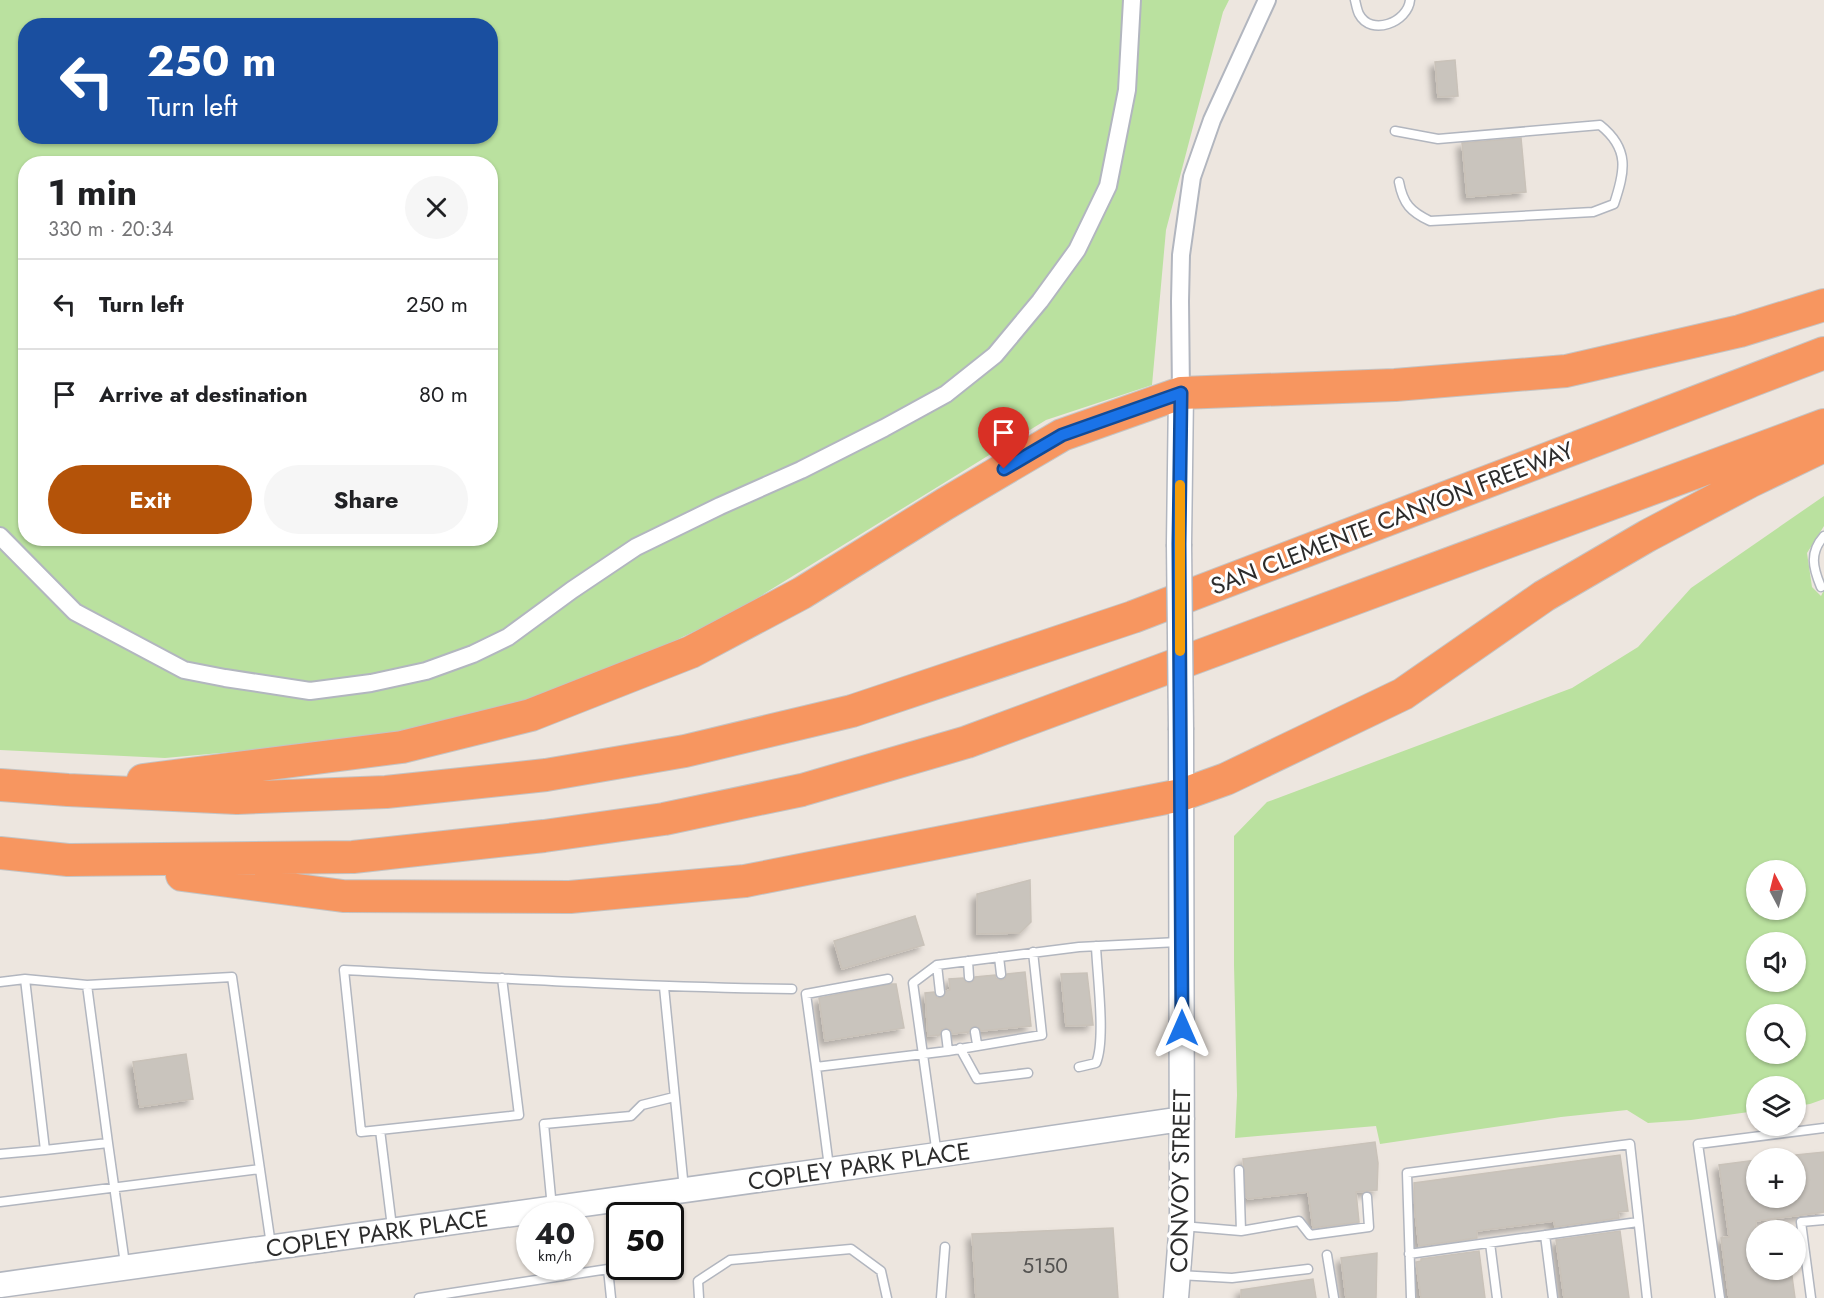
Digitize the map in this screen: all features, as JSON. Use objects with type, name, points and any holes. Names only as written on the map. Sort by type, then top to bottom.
[{"type":"highway","points":[[68,790],[402,747],[531,715],[701,647],[802,593],[1062,435],[1181,393],[1395,386],[1566,371],[1740,331],[1824,305]]},
{"type":"highway","name":"SAN CLEMENTE CANYON FREEWAY","points":[[0,785],[237,798],[386,792],[546,776],[685,751],[852,711],[1133,617],[1824,353]]},
{"type":"highway","points":[[68,860],[353,857],[544,836],[663,819],[802,790],[967,742],[1824,425]]},
{"type":"highway","points":[[0,853],[343,896],[570,897],[746,881],[1181,795],[1226,779],[1403,694],[1544,596],[1657,531],[1749,482],[1824,446]]},
{"type":"main road","name":"CONVOY STREET","points":[[1177,1286],[1182,1226],[1179,544],[1181,393]]},
{"type":"main road","name":"COPLEY PARK PLACE","points":[[594,1203],[1182,1119]]},
{"type":"main road","name":"COPLEY PARK PLACE","points":[[0,1285],[516,1214]]},
{"type":"street","points":[[0,536],[75,612],[184,670],[310,691],[393,679],[426,671],[473,654],[508,637],[636,547],[801,470],[884,428],[946,394],[995,355],[1040,301],[1077,250],[1108,186],[1127,90],[1132,0]]},
{"type":"street","name":"CONVOY STREET","points":[[1181,393],[1181,255],[1192,177],[1212,120],[1267,0]]},
{"type":"lane","points":[[1354,0],[1359,15],[1373,25],[1385,25],[1396,21],[1406,12],[1410,0]]},
{"type":"lane","points":[[1395,131],[1438,139],[1600,125],[1614,136],[1623,158],[1622,182],[1614,204],[1593,212],[1430,221],[1416,214],[1402,197],[1399,182]]},
{"type":"lane","points":[[1821,587],[1813,567],[1817,544],[1824,536]]},
{"type":"lane","points":[[937,1155],[913,983],[937,965],[1096,946],[1182,942]]},
{"type":"lane","points":[[1079,1067],[1096,1063],[1099,1057],[1101,1029],[1096,946]]},
{"type":"lane","points":[[816,1067],[948,1051],[977,1044],[1042,1035],[1033,952]]},
{"type":"lane","points":[[999,957],[1001,974]]},
{"type":"lane","points":[[968,961],[969,977]]},
{"type":"lane","points":[[937,965],[940,992]]},
{"type":"lane","points":[[502,978],[519,1115],[362,1132],[344,970],[502,978],[664,987],[792,989]]},
{"type":"lane","points":[[0,982],[25,980],[87,985],[232,977],[272,1248]]},
{"type":"lane","points":[[829,1170],[806,994],[888,979]]},
{"type":"lane","points":[[25,980],[45,1150]]},
{"type":"lane","points":[[87,985],[126,1268]]},
{"type":"lane","points":[[664,987],[684,1190]]},
{"type":"lane","points":[[1008,1029],[1009,1040]]},
{"type":"lane","points":[[975,1032],[977,1044]]},
{"type":"lane","points":[[946,1034],[948,1051]]},
{"type":"lane","points":[[960,1048],[977,1079],[1028,1073]]},
{"type":"lane","points":[[551,1202],[544,1124],[631,1116],[642,1105],[674,1097]]},
{"type":"lane","points":[[1720,1298],[1698,1144],[1824,1128]]},
{"type":"lane","points":[[380,1130],[392,1231]]},
{"type":"lane","points":[[0,1154],[108,1143]]},
{"type":"lane","points":[[1411,1298],[1407,1173],[1630,1144],[1647,1298]]},
{"type":"lane","points":[[0,1202],[260,1170]]},
{"type":"lane","points":[[1239,1170],[1241,1231]]},
{"type":"lane","points":[[1182,1226],[1241,1231],[1299,1221],[1310,1235],[1370,1227],[1367,1197]]},
{"type":"lane","points":[[1811,1298],[1801,1222],[1824,1220]]},
{"type":"lane","points":[[1409,1254],[1638,1222]]},
{"type":"lane","points":[[1545,1235],[1553,1298]]},
{"type":"lane","points":[[1490,1243],[1497,1298]]},
{"type":"lane","points":[[941,1298],[945,1247]]},
{"type":"lane","points":[[699,1298],[698,1281],[730,1260],[851,1249],[881,1271],[887,1298]]},
{"type":"lane","points":[[1327,1256],[1334,1298]]},
{"type":"lane","points":[[419,1298],[608,1269],[611,1298]]},
{"type":"lane","points":[[1177,1286],[1308,1269]]},
{"type":"green space","points":[[0,0],[1229,0],[1223,12],[1166,230],[1152,385],[1046,420],[733,613],[563,694],[361,740],[165,758],[0,750]]},
{"type":"green space","points":[[1824,496],[1824,526],[1807,553],[1812,587],[1821,596],[1824,590],[1824,1099],[1806,1105],[1806,1076],[1746,1076],[1746,1112],[1691,1120],[1648,1123],[1627,1110],[1561,1117],[1380,1144],[1376,1126],[1235,1138],[1237,1095],[1234,836],[1267,802],[1572,688],[1638,647],[1691,588]]},
{"type":"building","points":[[1455,60],[1458,96],[1438,97],[1435,62]]},
{"type":"building","points":[[1521,138],[1526,192],[1467,197],[1462,143]]},
{"type":"building","points":[[1030,880],[1031,922],[1020,933],[977,934],[977,894]]},
{"type":"building","points":[[915,916],[924,945],[842,969],[834,941]]},
{"type":"building","points":[[1025,972],[1031,1026],[981,1031],[975,1026],[969,1032],[952,1034],[951,1030],[946,1028],[942,1029],[940,1035],[928,1036],[925,993],[934,992],[937,998],[943,997],[946,991],[950,990],[949,979],[963,978],[970,983],[975,977],[995,975],[1001,980],[1005,979],[1007,974]]},
{"type":"building","points":[[1087,973],[1093,1025],[1066,1026],[1061,974]]},
{"type":"building","points":[[896,984],[904,1028],[825,1041],[819,998]]},
{"type":"building","points":[[186,1054],[193,1099],[140,1107],[133,1062]]},
{"type":"building","points":[[1375,1142],[1378,1163],[1377,1190],[1356,1192],[1359,1222],[1313,1228],[1308,1192],[1248,1199],[1246,1197],[1243,1159]]},
{"type":"building","points":[[1824,1152],[1824,1212],[1746,1220],[1746,1280],[1793,1280],[1795,1298],[1729,1298],[1721,1238],[1729,1237],[1719,1165],[1746,1161],[1746,1208],[1806,1208],[1806,1154]]},
{"type":"building","points":[[1620,1155],[1628,1211],[1618,1212],[1619,1218],[1555,1227],[1554,1221],[1477,1231],[1477,1238],[1419,1246],[1414,1183]]},
{"type":"building","points":[[1113,1228],[1118,1298],[976,1298],[972,1234]]},
{"type":"building","points":[[1620,1231],[1629,1298],[1564,1298],[1556,1240]]},
{"type":"building","points":[[1479,1251],[1485,1298],[1421,1298],[1416,1262],[1421,1259]]},
{"type":"building","points":[[1377,1253],[1376,1298],[1346,1298],[1341,1258]]},
{"type":"building","points":[[1313,1279],[1316,1298],[1241,1298],[1241,1290]]},
{"type":"slow traffic","points":[[1180,485],[1180,651]]},
{"type":"route","points":[[1004,469],[1062,435],[1181,393],[1179,544],[1182,1028]]}]
